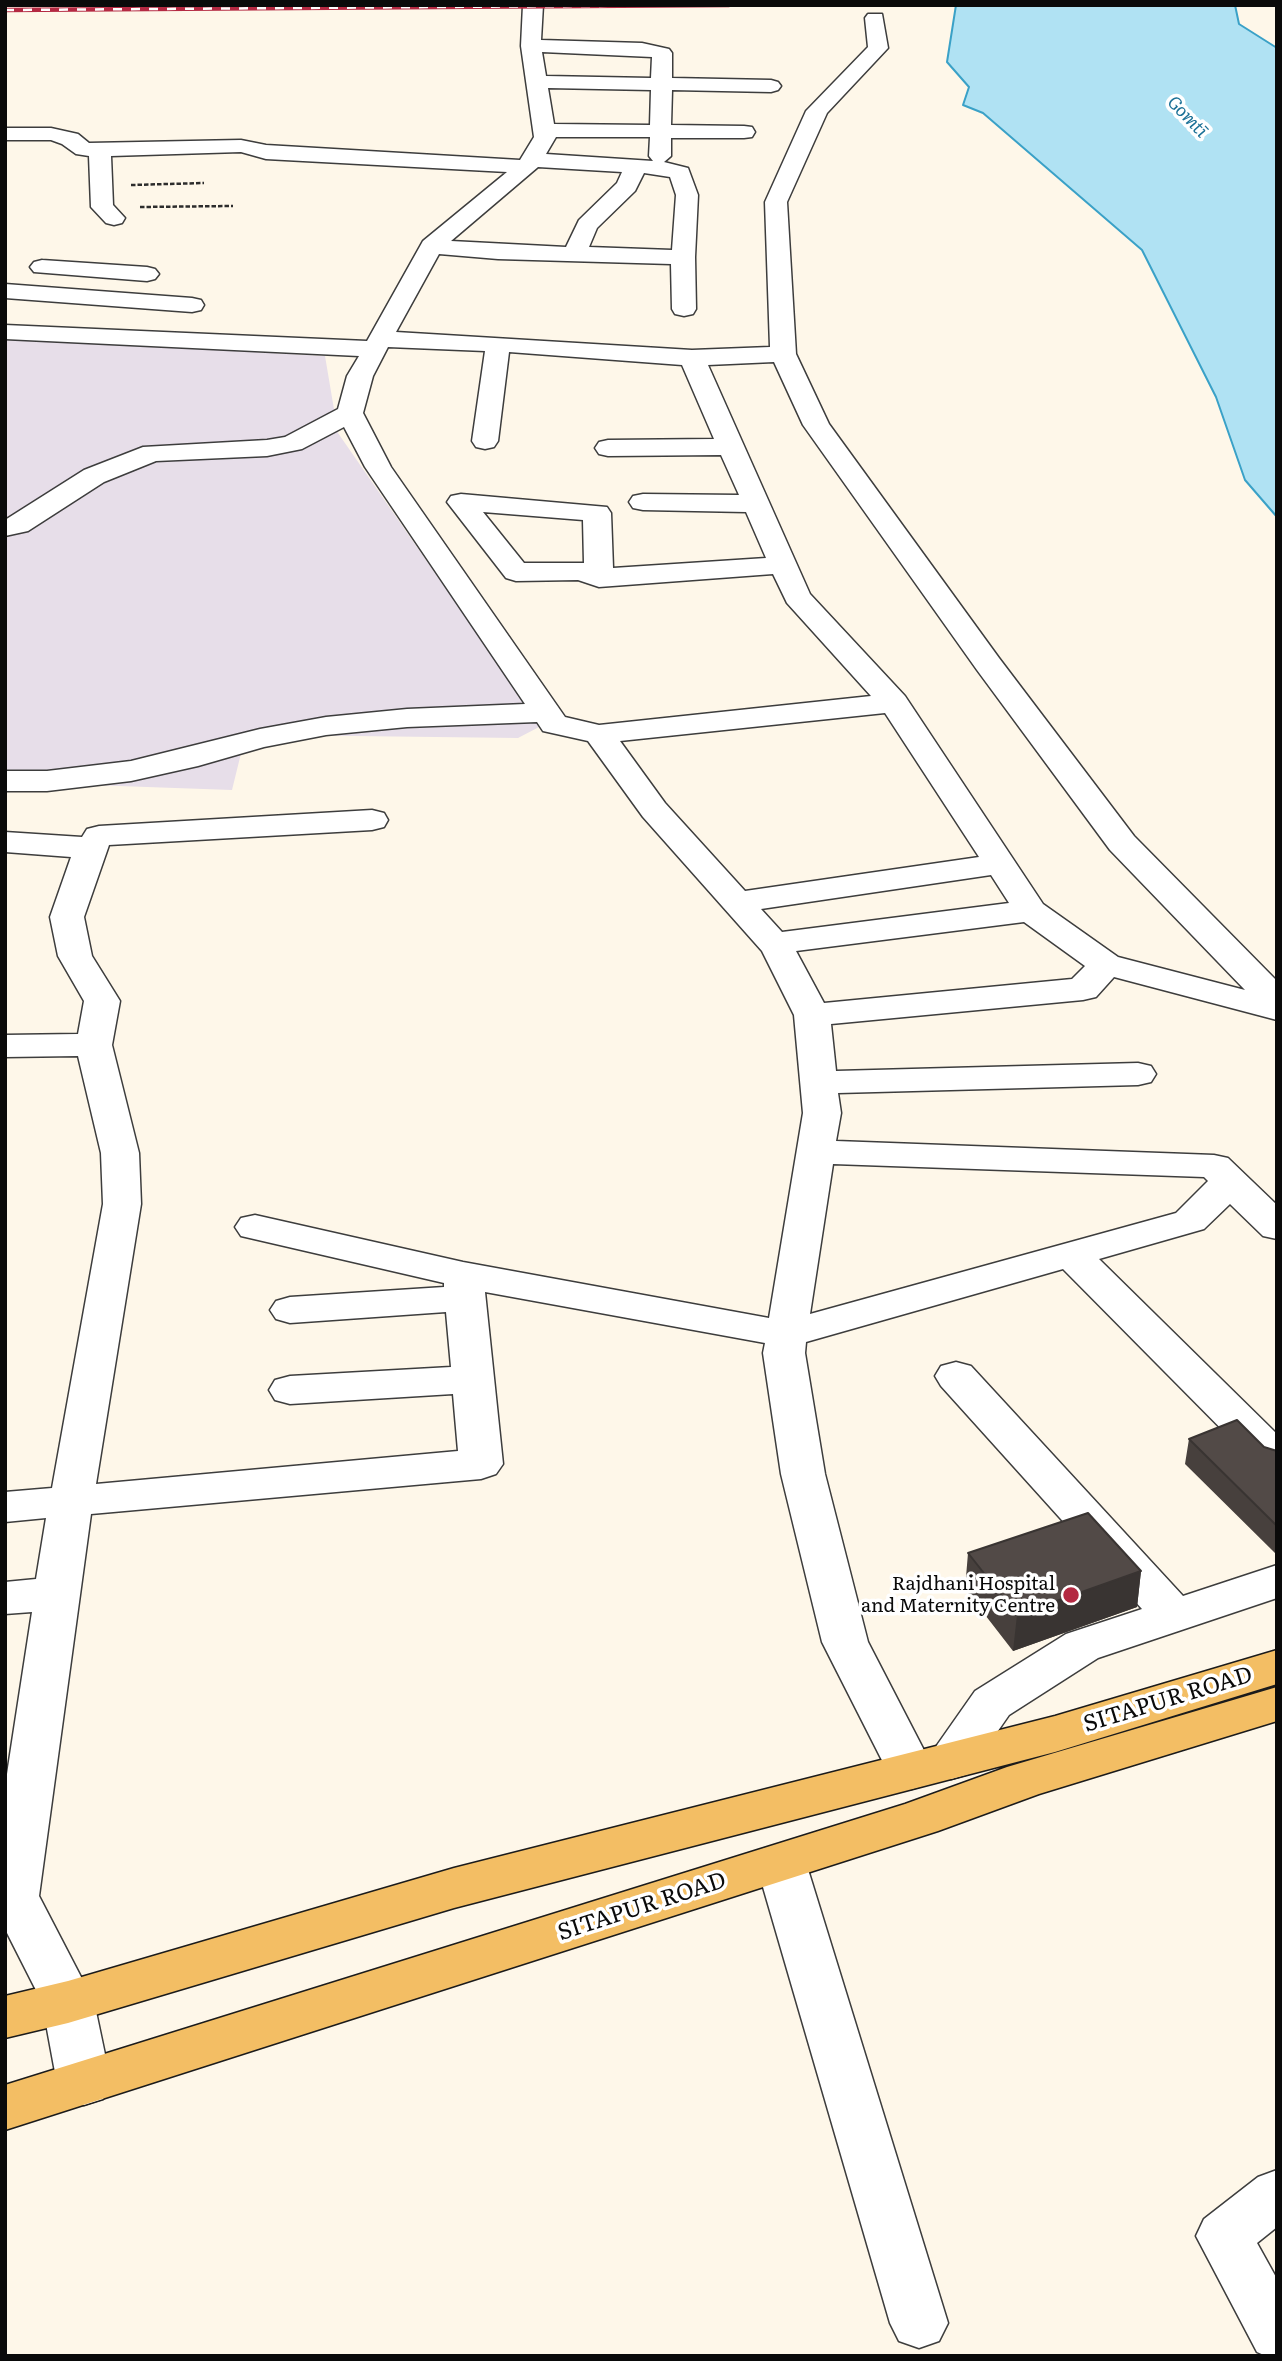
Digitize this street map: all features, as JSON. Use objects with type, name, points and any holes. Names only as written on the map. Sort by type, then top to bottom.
[{"type":"main road","name":"SITAPUR ROAD","points":[[5,2017],[68,2002],[454,1888],[1055,1734],[1277,1667]]},
{"type":"main road","name":"SITAPUR ROAD","points":[[5,2108],[781,1863],[920,1818],[1012,1783],[1277,1704]]},
{"type":"street","points":[[533,5],[531,46],[545,137],[531,160],[431,246],[360,376],[350,412],[377,467],[554,724],[599,734],[894,703]]},
{"type":"street","points":[[875,18],[878,48],[817,111],[776,202],[783,354],[816,425],[988,664],[1122,842],[1277,1002]]},
{"type":"street","points":[[531,46],[642,49],[662,53],[660,156]]},
{"type":"street","points":[[541,106],[662,84],[771,86]]},
{"type":"street","points":[[541,106],[567,106]]},
{"type":"street","points":[[541,106],[660,131],[744,132]]},
{"type":"street","points":[[634,106],[688,107]]},
{"type":"street","points":[[5,134],[51,134],[69,139],[84,149],[100,150],[241,146],[266,152],[531,160],[663,168],[680,173],[687,195],[683,257],[684,309]]},
{"type":"street","points":[[100,150],[106,203]]},
{"type":"street","points":[[531,160],[695,157]]},
{"type":"street","points":[[575,254],[587,225],[627,186],[636,166]]},
{"type":"street","points":[[431,246],[498,252],[683,257]]},
{"type":"street","points":[[18,266],[147,274]]},
{"type":"street","points":[[5,291],[192,305]]},
{"type":"street","points":[[5,332],[379,344],[498,344],[692,358],[783,354]]},
{"type":"street","points":[[485,441],[498,344]]},
{"type":"street","points":[[692,358],[797,597],[894,703],[1031,911],[1106,964],[1277,1009]]},
{"type":"street","points":[[5,528],[18,525],[93,476],[152,453],[267,448],[293,443],[350,412]]},
{"type":"street","points":[[608,448],[730,447]]},
{"type":"street","points":[[599,578],[597,513],[461,502],[516,572],[582,570],[599,578],[783,565]]},
{"type":"street","points":[[643,502],[755,504]]},
{"type":"street","points":[[5,781],[47,781],[131,771],[187,759],[260,738],[326,726],[408,718],[546,712]]},
{"type":"street","points":[[599,734],[654,810],[774,943],[812,1015],[822,1113],[784,1353],[803,1474],[845,1642],[931,1766],[992,1703],[1082,1646],[1277,1581]]},
{"type":"street","points":[[84,2083],[68,2002],[14,1896],[13,1851],[21,1743],[58,1593],[122,1204],[120,1153],[94,1045],[102,1001],[75,956],[67,917],[91,848],[99,836],[372,820]]},
{"type":"street","points":[[5,842],[91,848]]},
{"type":"street","points":[[737,902],[1000,864]]},
{"type":"street","points":[[774,943],[1031,911]]},
{"type":"street","points":[[812,1015],[1083,989],[1106,964]]},
{"type":"street","points":[[5,1046],[94,1045]]},
{"type":"street","points":[[818,1082],[1138,1074]]},
{"type":"street","points":[[816,1152],[1214,1166],[1277,1227]]},
{"type":"street","points":[[255,1227],[464,1286],[787,1334],[1190,1221],[1217,1195],[1228,1180]]},
{"type":"street","points":[[1071,1254],[1277,1460]]},
{"type":"street","points":[[5,1507],[481,1464],[464,1286]]},
{"type":"street","points":[[290,1310],[464,1286]]},
{"type":"street","points":[[956,1376],[1174,1615]]},
{"type":"street","points":[[290,1390],[472,1379]]},
{"type":"street","points":[[5,1598],[58,1593]]},
{"type":"street","points":[[781,1863],[919,2323]]},
{"type":"street","points":[[1277,2194],[1224,2236],[1277,2334]]},
{"type":"path","points":[[106,203],[204,183]]},
{"type":"path","points":[[106,203],[233,206]]},
{"type":"shaded area","points":[[5,338],[325,356],[338,433],[541,726],[518,738],[245,737],[232,790],[5,782]]},
{"type":"water","name":"Gomtī","points":[[956,5],[1235,5],[1239,24],[1277,48],[1277,517],[1245,480],[1216,397],[1142,250],[983,113],[963,105],[969,87],[947,62]]},
{"type":"building","points":[[1237,1420],[1264,1447],[1277,1451],[1277,1526],[1189,1439]]},
{"type":"building","points":[[1088,1513],[1141,1571],[1017,1615],[968,1553]]},
{"type":"railway","points":[[5,10],[729,5]]},
{"type":"place","name":"Rajdhani Hospital and Maternity Centre","points":[[1071,1595]]}]
